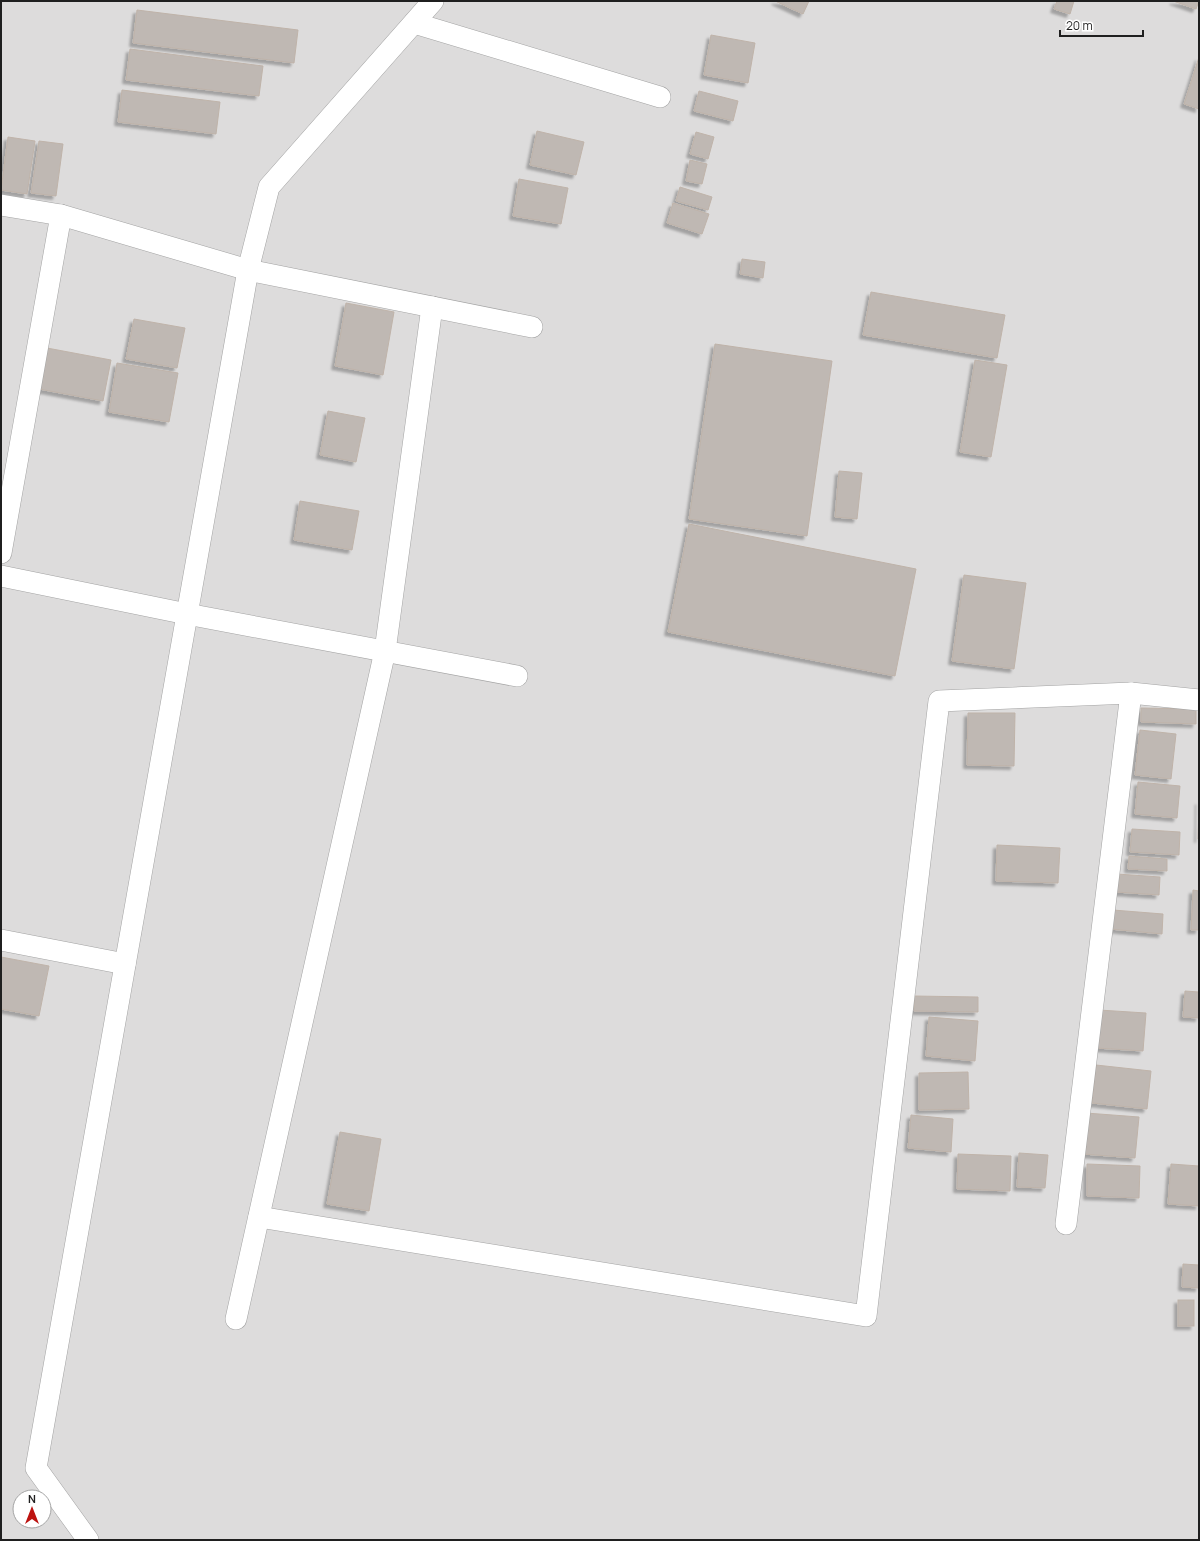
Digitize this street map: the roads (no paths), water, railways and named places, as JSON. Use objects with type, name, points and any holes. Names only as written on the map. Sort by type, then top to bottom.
[{"type":"street","points":[[88,1540],[36,1468],[248,270],[269,187],[433,1]]},
{"type":"street","points":[[414,23],[660,97]]},
{"type":"street","points":[[1,205],[61,215],[248,270],[532,327]]},
{"type":"street","points":[[1,553],[61,215]]},
{"type":"street","points":[[236,1319],[386,651],[432,307]]},
{"type":"street","points":[[1,576],[187,614],[517,676]]},
{"type":"street","points":[[259,1217],[866,1316],[939,701],[1131,693],[1199,700]]},
{"type":"street","points":[[1066,1224],[1131,693]]},
{"type":"street","points":[[1,940],[125,964]]}]
